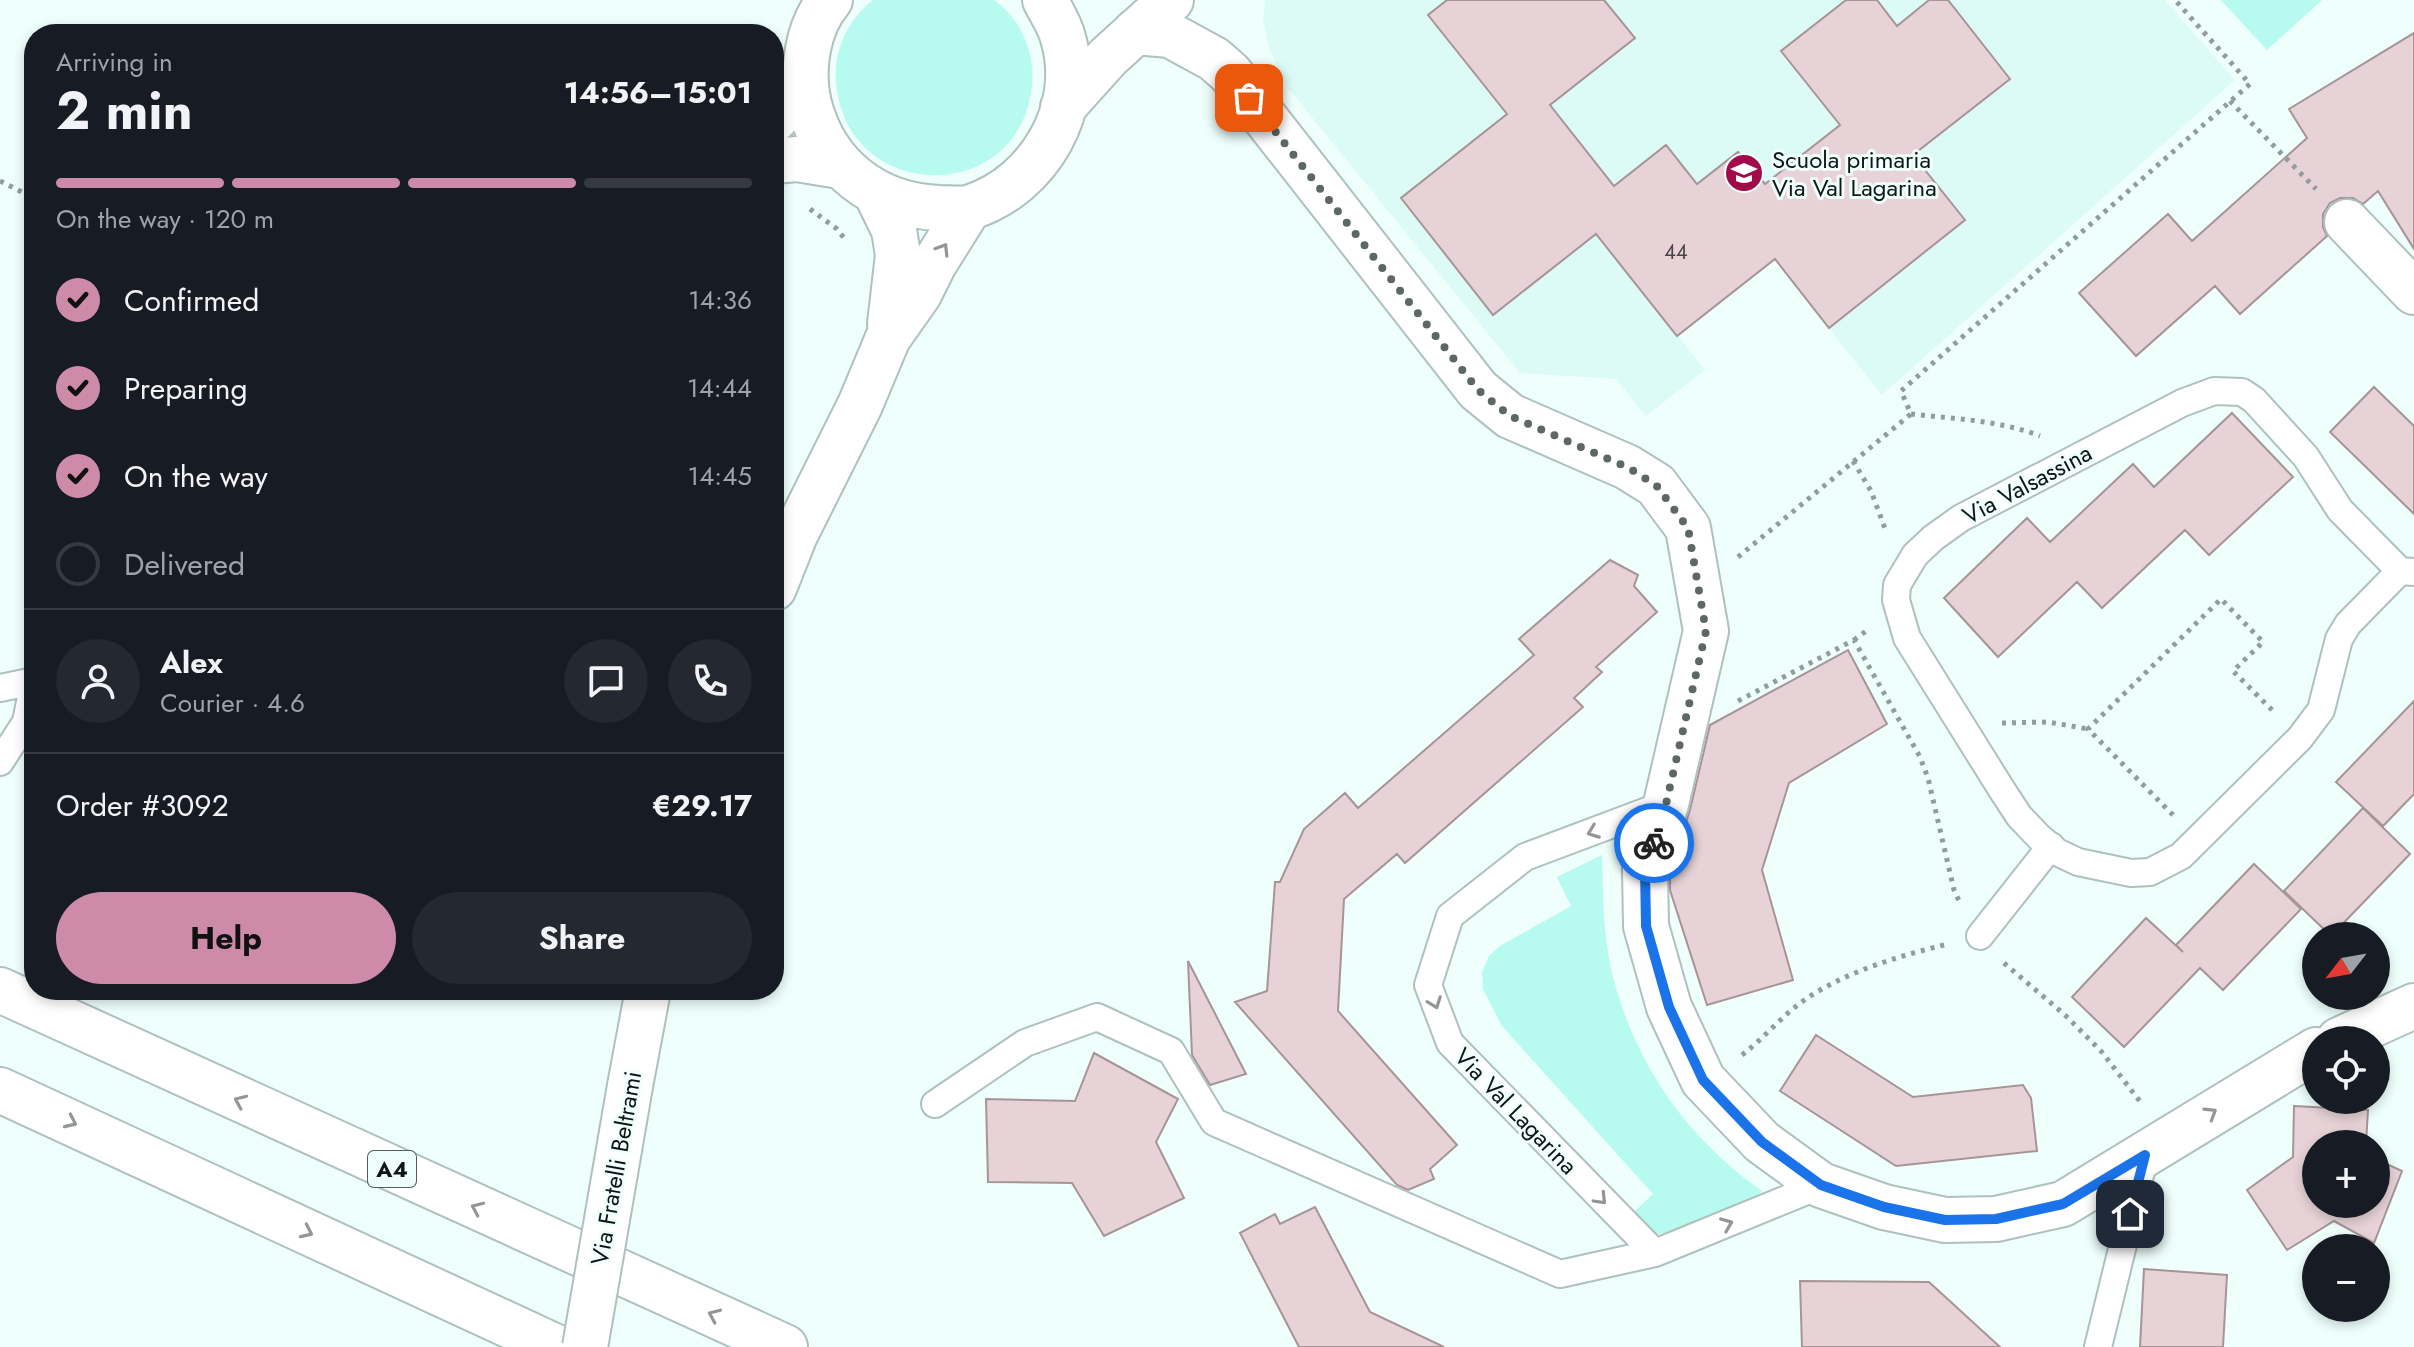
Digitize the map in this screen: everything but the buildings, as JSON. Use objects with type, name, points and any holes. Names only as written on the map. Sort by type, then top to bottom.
[{"type":"main road","points":[[830,0],[808,45],[805,87],[815,128],[840,166],[876,193],[918,207],[969,208],[1006,189],[1037,162],[1060,124],[1069,81],[1063,38],[1045,0]]},
{"type":"main road","points":[[1063,107],[1108,57],[1171,0]]},
{"type":"main road","points":[[1135,32],[1170,35],[1214,59],[1230,73],[1478,390],[1510,416],[1627,467],[1656,485],[1688,528],[1706,631],[1666,804],[1645,869],[1646,926],[1669,1007],[1703,1080],[1762,1142],[1821,1185],[1884,1207],[1945,1220],[1996,1219],[2063,1204],[2302,1059]]},
{"type":"main road","points":[[784,109],[805,87]]},
{"type":"main road","points":[[784,160],[797,159],[840,166]]},
{"type":"main road","points":[[876,193],[894,230],[898,255],[888,338]]},
{"type":"main road","points":[[784,563],[860,405],[888,338],[919,294],[969,208]]},
{"type":"main road","points":[[2347,222],[2414,292]]},
{"type":"main road","name":"A4","points":[[0,990],[785,1347]]},
{"type":"main road","name":"Via Fratelli Beltrami","points":[[585,1347],[646,1000]]},
{"type":"main road","points":[[2370,1026],[2414,1006]]},
{"type":"main road","points":[[0,1090],[556,1347]]},
{"type":"lane","name":"Via Valsassina","points":[[2242,392],[2254,400],[2306,457],[2340,510],[2407,572],[2343,632],[2332,657],[2321,710],[2300,738],[2198,841],[2166,865],[2150,872],[2131,873],[2078,862],[2051,846],[2019,816],[1957,720],[1915,655],[1900,620],[1897,585],[1906,567],[1933,538],[1961,518],[2200,394],[2242,392]]},
{"type":"lane","points":[[0,688],[24,684]]},
{"type":"lane","points":[[0,762],[24,725]]},
{"type":"lane","name":"Via Val Lagarina","points":[[1655,1253],[1450,1043],[1428,985],[1450,916],[1525,857],[1666,804]]},
{"type":"lane","points":[[1980,936],[2051,846]]},
{"type":"lane","points":[[935,1104],[1025,1043],[1097,1017],[1171,1051],[1214,1122],[1560,1274],[1655,1253],[1821,1185]]},
{"type":"lane","points":[[2098,1347],[2157,1147]]},
{"type":"path","points":[[1911,414],[1901,391],[2250,84],[2175,0]]},
{"type":"path","points":[[2230,101],[2347,222]]},
{"type":"path","points":[[0,181],[24,193]]},
{"type":"path","points":[[803,205],[837,229],[845,240]]},
{"type":"path","points":[[1695,569],[1716,569],[1740,555],[1911,414],[1983,421],[2021,429],[2049,440]]},
{"type":"path","points":[[1853,461],[1871,491],[1887,533]]},
{"type":"path","points":[[2088,729],[2221,599],[2263,642],[2233,671],[2300,738]]},
{"type":"path","points":[[1685,722],[1703,719],[1854,640],[1920,757],[1928,778],[1954,890],[1980,936],[1999,960],[2065,1015],[2101,1051],[2157,1147]]},
{"type":"path","points":[[1957,720],[1978,723],[2048,722],[2088,729],[2198,841]]},
{"type":"path","points":[[1703,1080],[1735,1061],[1801,1002],[1826,987],[1897,959],[1980,936]]},
{"type":"shaded area","points":[[873,0],[994,0],[1012,17],[1028,49],[1032,85],[1020,125],[997,154],[967,170],[932,175],[898,168],[868,150],[846,121],[836,68],[840,46],[850,25]]},
{"type":"shaded area","name":"Scuola primaria Via Val Lagarina","points":[[1265,0],[2165,0],[2235,80],[1882,395],[1774,260],[1678,336],[1705,370],[1646,416],[1616,379],[1520,373],[1288,88],[1270,51],[1263,20]]},
{"type":"shaded area","points":[[2221,0],[2322,0],[2267,50]]},
{"type":"shaded area","points":[[1602,855],[1608,953],[1625,1016],[1638,1046],[1670,1101],[1690,1126],[1736,1171],[1762,1191],[1753,1202],[1672,1232],[1657,1234],[1644,1228],[1631,1215],[1653,1194],[1502,1026],[1483,989],[1482,972],[1489,956],[1500,946],[1571,906],[1557,877]]},
{"type":"way so far","points":[[1249,98],[1478,390],[1510,416],[1627,467],[1656,485],[1688,528],[1706,631],[1654,843]]},
{"type":"place","name":"Scuola primaria Via Val Lagarina","points":[[1744,173]]},
{"type":"route","points":[[1654,843],[1645,869],[1646,926],[1669,1007],[1703,1080],[1762,1142],[1821,1185],[1884,1207],[1945,1220],[1996,1219],[2063,1204],[2145,1155],[2130,1214]]}]
